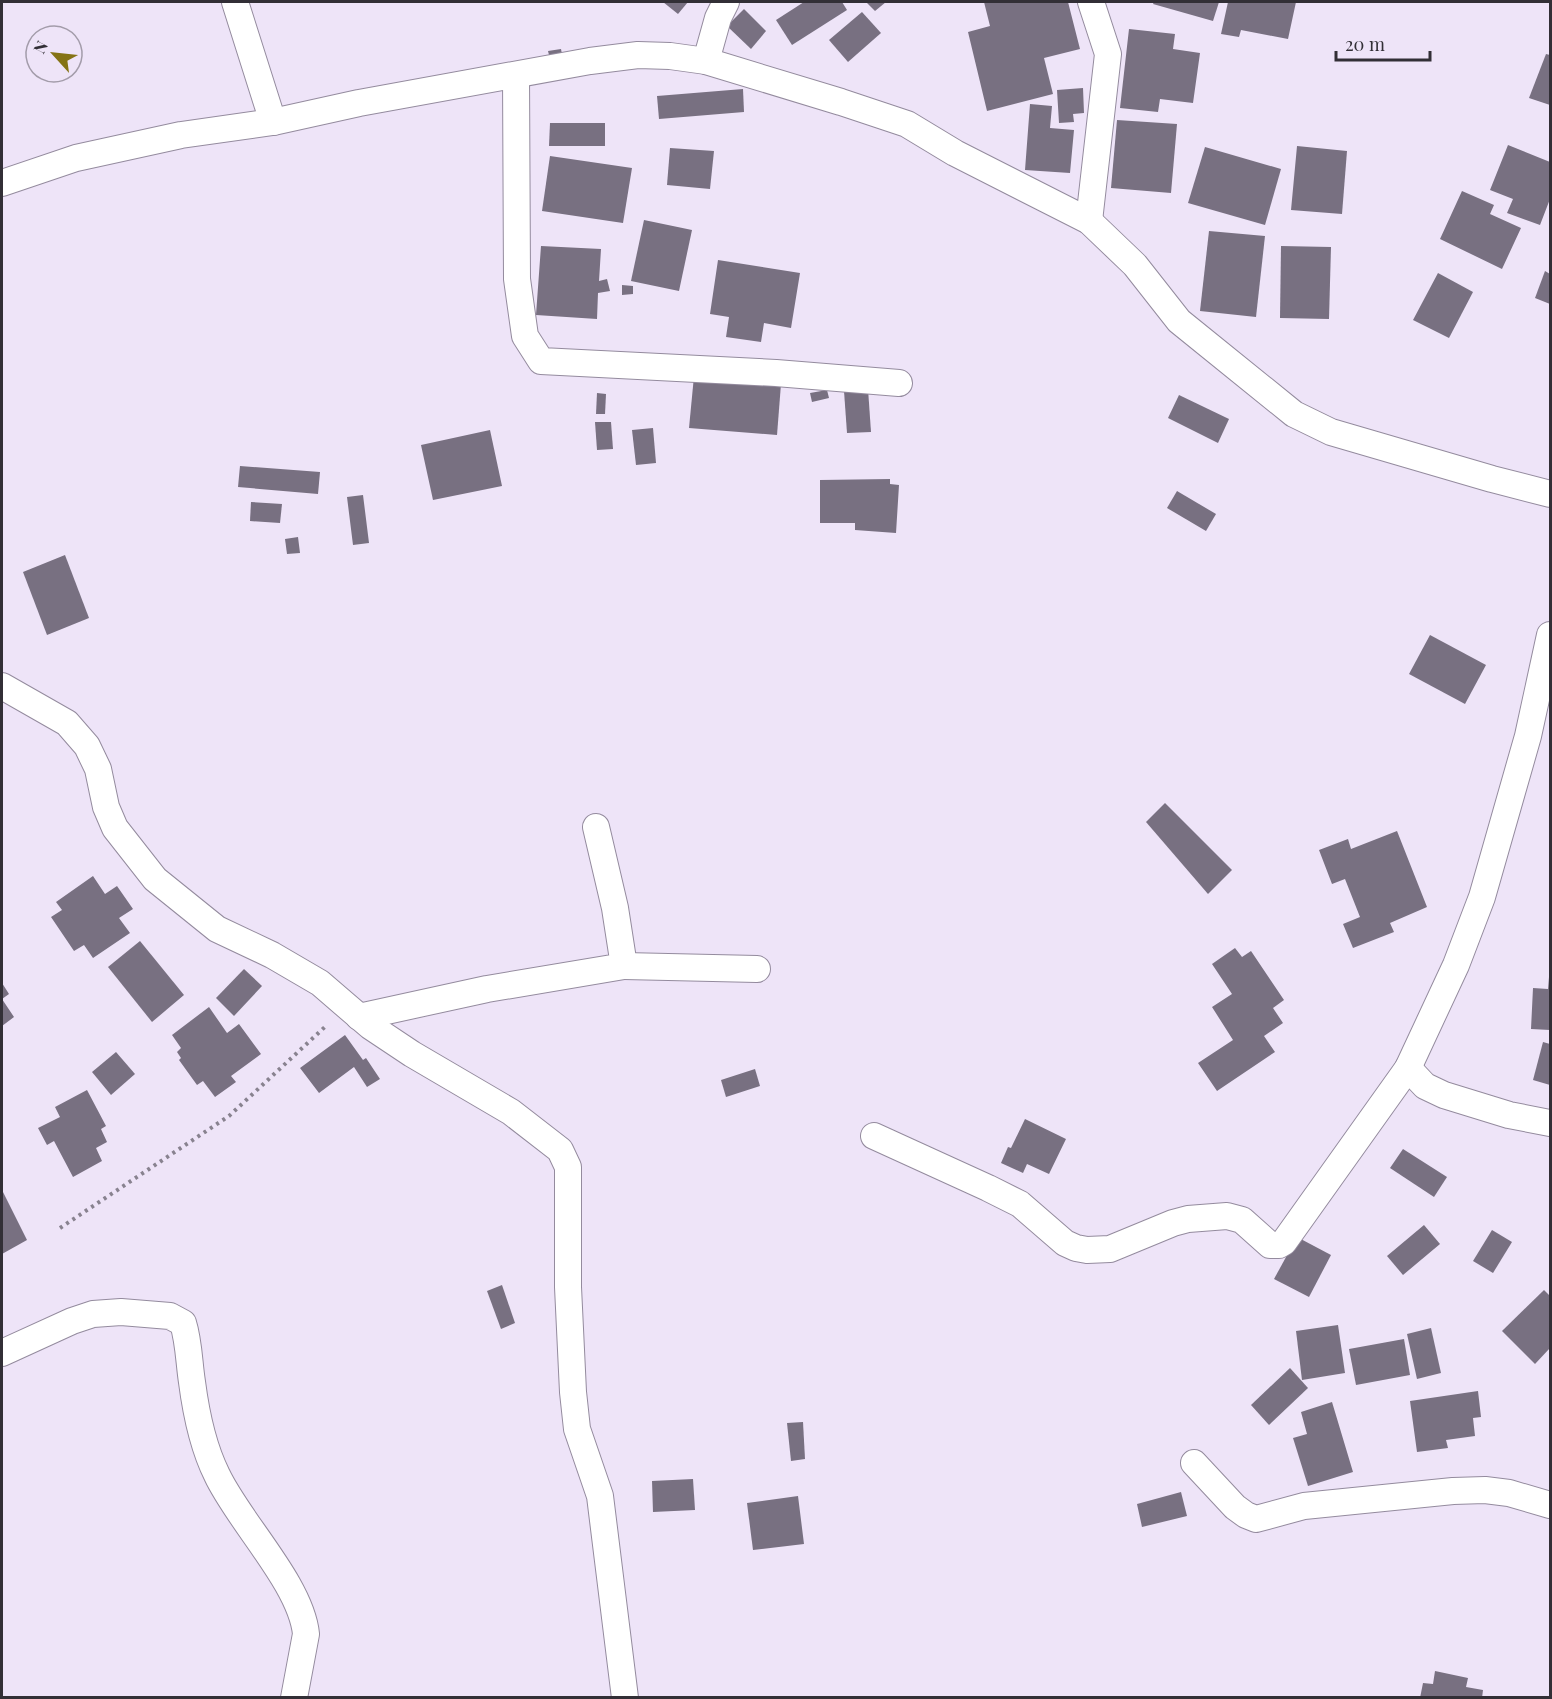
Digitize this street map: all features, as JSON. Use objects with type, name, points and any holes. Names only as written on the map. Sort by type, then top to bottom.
[{"type":"street","points":[[235,2],[273,122]]},
{"type":"street","points":[[706,61],[718,18],[726,2]]},
{"type":"street","points":[[1089,221],[1108,54],[1091,2]]},
{"type":"street","points":[[2,183],[76,158],[181,135],[273,122],[359,103],[516,75],[638,55],[706,61],[907,124],[955,153],[1089,221],[1135,266],[1179,321],[1302,419],[1331,432],[1551,494]]},
{"type":"street","points":[[516,75],[517,279],[525,336],[541,361],[899,382]]},
{"type":"street","points":[[874,1136],[1020,1204],[1065,1242],[1076,1248],[1110,1249],[1180,1221],[1227,1216],[1242,1220],[1270,1245],[1279,1245],[1284,1242],[1408,1068],[1456,965],[1482,897],[1528,736],[1551,636]]},
{"type":"street","points":[[2,686],[67,723],[87,746],[98,769],[106,807],[115,828],[155,879],[217,929],[272,955],[320,983],[353,1012],[412,1054],[511,1112],[554,1144],[564,1157],[567,1167],[568,1287],[577,1429],[600,1496],[625,1698]]},
{"type":"street","points":[[596,827],[615,908],[624,966]]},
{"type":"street","points":[[353,1012],[624,966],[757,969]]},
{"type":"street","points":[[1408,1068],[1425,1086],[1444,1095],[1509,1115],[1551,1122]]},
{"type":"street","points":[[2,1353],[72,1320],[93,1314],[122,1312],[170,1316],[183,1323],[194,1396],[207,1450],[228,1494],[288,1587],[305,1624],[306,1634],[294,1698]]},
{"type":"street","points":[[1194,1463],[1235,1507],[1256,1519],[1305,1506],[1453,1491],[1485,1490],[1509,1493],[1551,1505]]},
{"type":"path","points":[[60,1228],[229,1116],[353,1012]]},
{"type":"building","points":[[663,2],[688,2],[678,14]]},
{"type":"building","points":[[804,2],[842,2],[847,10],[792,45],[776,20]]},
{"type":"building","points":[[866,2],[886,2],[875,11]]},
{"type":"building","points":[[984,2],[1068,2],[1080,49],[1044,58],[1053,94],[987,111],[968,32],[990,26]]},
{"type":"building","points":[[1154,2],[1219,2],[1213,21],[1153,4]]},
{"type":"building","points":[[1228,2],[1296,2],[1288,39],[1241,30],[1239,37],[1221,34]]},
{"type":"building","points":[[744,9],[766,31],[751,49],[727,26]]},
{"type":"building","points":[[862,12],[881,33],[848,62],[829,40]]},
{"type":"building","points":[[1129,29],[1175,34],[1173,49],[1200,53],[1193,103],[1160,99],[1158,112],[1120,108]]},
{"type":"building","points":[[561,49],[564,64],[552,67],[548,51]]},
{"type":"building","points":[[1546,54],[1550,55],[1550,105],[1529,98]]},
{"type":"building","points":[[1083,88],[1084,113],[1073,114],[1074,122],[1059,123],[1057,90]]},
{"type":"building","points":[[743,89],[744,112],[659,119],[657,96]]},
{"type":"building","points":[[1030,104],[1052,106],[1050,128],[1074,130],[1070,173],[1025,170]]},
{"type":"building","points":[[1117,120],[1177,124],[1171,193],[1111,188]]},
{"type":"building","points":[[550,123],[605,123],[605,146],[549,146]]},
{"type":"building","points":[[1508,145],[1550,162],[1550,199],[1540,225],[1507,213],[1513,199],[1490,190]]},
{"type":"building","points":[[1297,146],[1347,151],[1342,214],[1291,210]]},
{"type":"building","points":[[1205,147],[1281,169],[1265,225],[1188,203]]},
{"type":"building","points":[[670,148],[714,151],[710,189],[667,185]]},
{"type":"building","points":[[550,156],[632,168],[623,223],[542,211]]},
{"type":"building","points":[[1462,191],[1494,205],[1490,214],[1521,228],[1502,269],[1440,239]]},
{"type":"building","points":[[644,220],[692,230],[679,291],[631,281]]},
{"type":"building","points":[[1209,231],[1265,236],[1256,317],[1200,311]]},
{"type":"building","points":[[541,246],[601,249],[599,281],[607,279],[610,291],[598,293],[597,319],[536,315]]},
{"type":"building","points":[[1281,246],[1331,247],[1329,319],[1280,318]]},
{"type":"building","points":[[718,260],[800,273],[791,328],[764,323],[761,342],[726,337],[729,317],[710,314]]},
{"type":"building","points":[[1545,271],[1550,274],[1550,304],[1535,298]]},
{"type":"building","points":[[1438,273],[1473,292],[1449,338],[1413,320]]},
{"type":"building","points":[[622,285],[633,286],[633,294],[622,295]]},
{"type":"building","points":[[694,376],[781,384],[777,435],[689,428]]},
{"type":"building","points":[[868,389],[871,432],[847,433],[844,391]]},
{"type":"building","points":[[827,390],[829,398],[812,402],[810,393]]},
{"type":"building","points":[[597,393],[606,394],[605,414],[596,414]]},
{"type":"building","points":[[1179,395],[1229,419],[1218,443],[1168,418]]},
{"type":"building","points":[[595,422],[611,422],[613,449],[597,450]]},
{"type":"building","points":[[653,428],[656,463],[636,465],[632,430]]},
{"type":"building","points":[[490,430],[502,486],[433,500],[421,445]]},
{"type":"building","points":[[240,466],[320,472],[318,494],[238,487]]},
{"type":"building","points":[[890,479],[890,484],[899,485],[896,533],[855,530],[855,523],[820,523],[820,480]]},
{"type":"building","points":[[1177,491],[1216,514],[1206,531],[1167,508]]},
{"type":"building","points":[[363,495],[369,543],[353,545],[347,497]]},
{"type":"building","points":[[251,502],[282,504],[280,523],[250,521]]},
{"type":"building","points":[[298,537],[300,553],[287,554],[285,539]]},
{"type":"building","points":[[65,555],[89,618],[47,635],[23,572]]},
{"type":"building","points":[[1430,635],[1486,665],[1465,704],[1409,674]]},
{"type":"building","points":[[1165,803],[1232,870],[1208,894],[1146,822]]},
{"type":"building","points":[[1397,831],[1427,907],[1390,923],[1394,932],[1353,948],[1343,924],[1360,917],[1345,879],[1332,884],[1319,850],[1348,839],[1351,849]]},
{"type":"building","points":[[93,876],[105,894],[117,886],[133,909],[119,918],[130,933],[93,958],[84,945],[74,951],[51,917],[62,910],[56,902]]},
{"type":"building","points":[[140,941],[184,995],[152,1022],[108,967]]},
{"type":"building","points":[[1235,948],[1242,957],[1251,951],[1284,1000],[1273,1008],[1283,1023],[1264,1036],[1275,1052],[1217,1091],[1198,1063],[1233,1040],[1212,1007],[1232,994],[1212,964]]},
{"type":"building","points":[[244,969],[262,986],[234,1016],[216,998]]},
{"type":"building","points":[[1549,977],[1550,1030],[1531,1029],[1533,988],[1548,989]]},
{"type":"building","points":[[2,983],[9,994],[2,999]]},
{"type":"building","points":[[2,999],[14,1017],[2,1026]]},
{"type":"building","points":[[209,1007],[227,1033],[239,1024],[261,1054],[231,1076],[236,1082],[215,1097],[203,1081],[197,1085],[179,1060],[181,1058],[177,1052],[181,1048],[172,1035]]},
{"type":"building","points":[[345,1035],[363,1060],[366,1058],[380,1079],[367,1087],[354,1067],[319,1093],[300,1068]]},
{"type":"building","points":[[1543,1042],[1550,1044],[1550,1085],[1533,1080]]},
{"type":"building","points":[[116,1052],[135,1074],[111,1095],[92,1072]]},
{"type":"building","points":[[755,1069],[760,1086],[726,1097],[721,1080]]},
{"type":"building","points":[[87,1090],[106,1126],[101,1129],[107,1142],[96,1148],[102,1161],[73,1177],[54,1141],[47,1145],[38,1128],[60,1117],[55,1107]]},
{"type":"building","points":[[1025,1119],[1066,1139],[1049,1174],[1027,1164],[1023,1173],[1001,1163]]},
{"type":"building","points":[[1403,1149],[1447,1177],[1434,1197],[1390,1168]]},
{"type":"building","points":[[2,1190],[27,1240],[2,1254]]},
{"type":"building","points":[[1424,1225],[1440,1244],[1403,1275],[1387,1256]]},
{"type":"building","points":[[1492,1230],[1512,1242],[1493,1273],[1473,1261]]},
{"type":"building","points":[[1297,1237],[1331,1255],[1309,1297],[1274,1279]]},
{"type":"building","points":[[502,1285],[515,1323],[501,1329],[487,1291]]},
{"type":"building","points":[[1544,1290],[1550,1296],[1550,1348],[1535,1364],[1502,1331]]},
{"type":"building","points":[[1338,1325],[1345,1373],[1302,1380],[1296,1331]]},
{"type":"building","points":[[1431,1328],[1441,1373],[1417,1379],[1407,1334]]},
{"type":"building","points":[[1404,1339],[1410,1375],[1356,1385],[1349,1349]]},
{"type":"building","points":[[1290,1368],[1308,1388],[1269,1425],[1251,1405]]},
{"type":"building","points":[[1478,1391],[1481,1417],[1473,1418],[1475,1436],[1446,1440],[1448,1448],[1417,1452],[1410,1401]]},
{"type":"building","points":[[1332,1402],[1353,1472],[1308,1486],[1293,1438],[1307,1434],[1301,1412]]},
{"type":"building","points":[[803,1422],[805,1459],[791,1461],[787,1423]]},
{"type":"building","points":[[693,1479],[695,1510],[653,1512],[652,1481]]},
{"type":"building","points":[[1181,1492],[1187,1516],[1142,1527],[1137,1504]]},
{"type":"building","points":[[798,1496],[804,1544],[753,1550],[747,1503]]},
{"type":"building","points":[[1435,1671],[1468,1678],[1466,1687],[1483,1690],[1482,1698],[1420,1698],[1423,1683],[1433,1684]]}]
